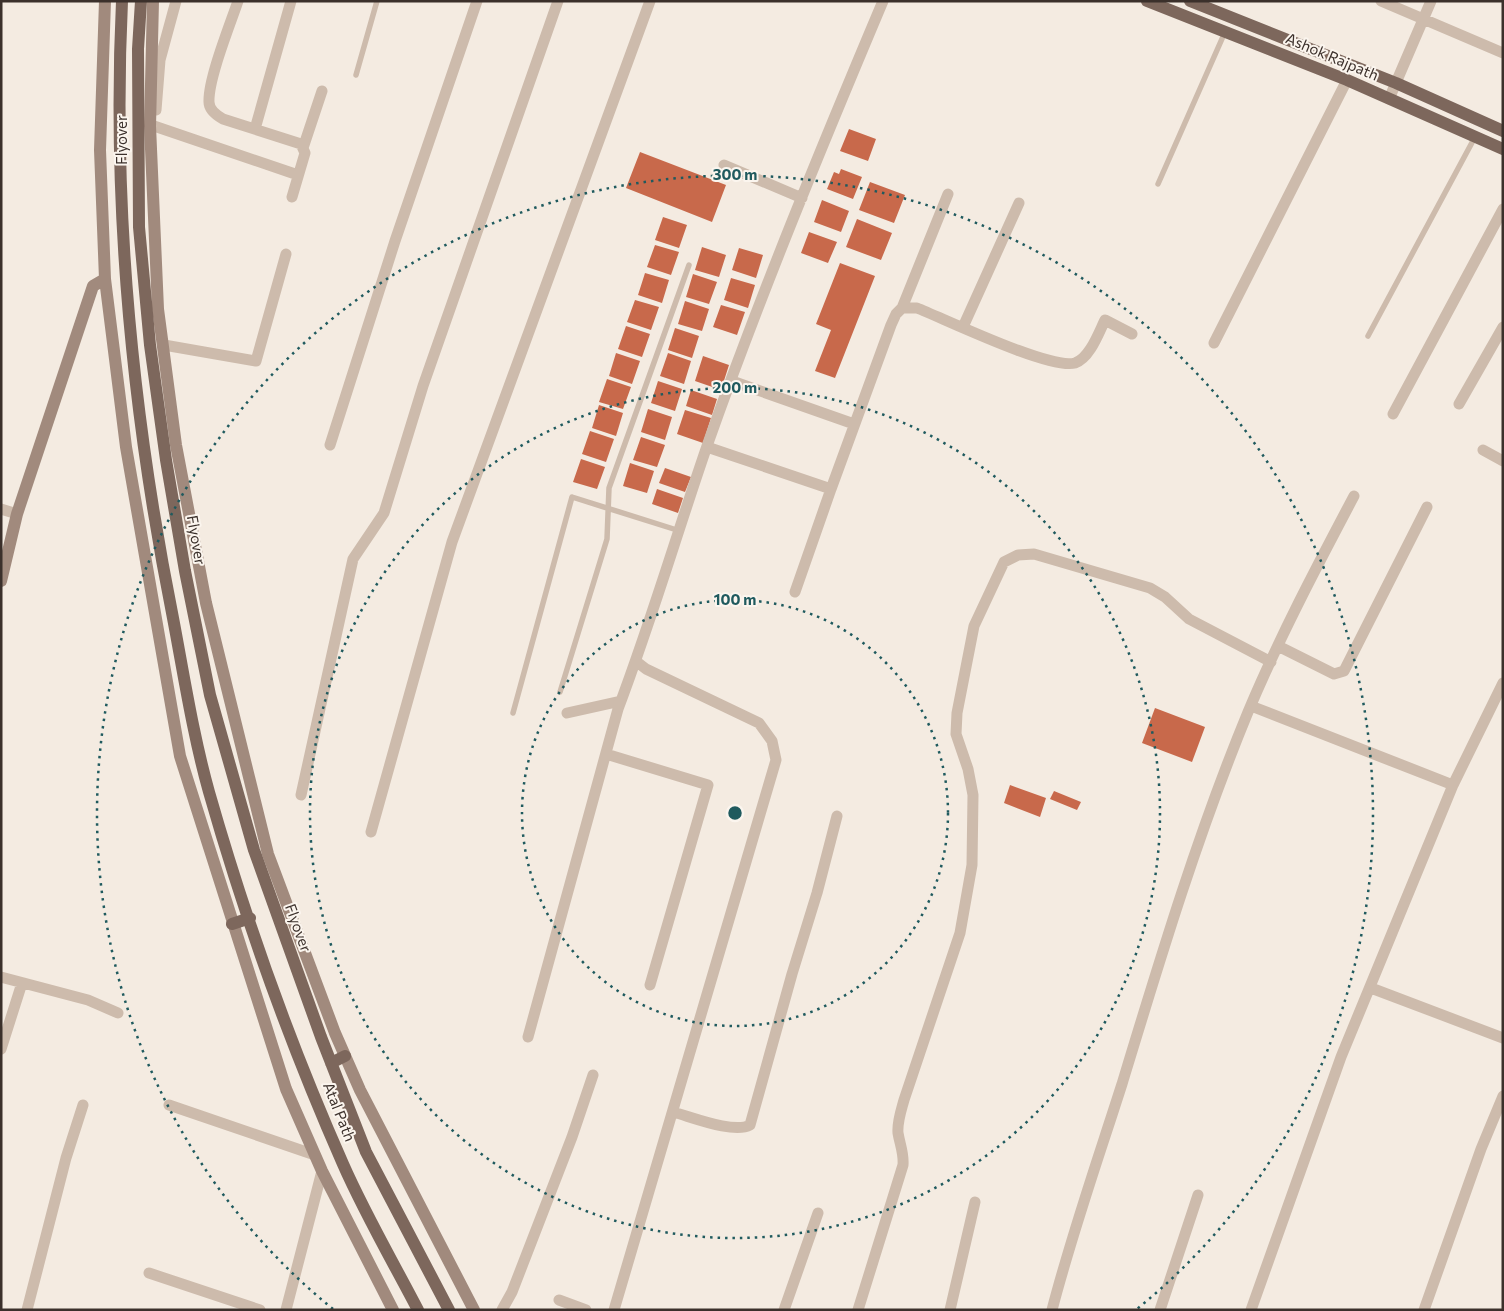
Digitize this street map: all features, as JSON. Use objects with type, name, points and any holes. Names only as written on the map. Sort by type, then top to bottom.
[{"type":"main road","name":"Flyover","points":[[122,1],[119,128],[121,223],[130,340],[145,459],[164,576],[209,790],[239,889],[250,918]]},
{"type":"main road","name":"Flyover","points":[[141,1],[138,49],[139,227],[151,354],[184,571],[210,695],[254,850],[331,1063],[366,1152],[449,1310]]},
{"type":"main road","name":"Ashok Rajpath","points":[[1147,1],[1160,3],[1347,80],[1476,135],[1503,149]]},
{"type":"main road","name":"Ashok Rajpath","points":[[1190,1],[1396,83],[1503,131]]},
{"type":"main road","points":[[232,924],[250,918]]},
{"type":"main road","name":"Atal Path","points":[[250,918],[292,1041],[344,1168],[418,1310]]},
{"type":"main road","points":[[331,1063],[345,1056]]},
{"type":"street","points":[[105,1],[100,150],[105,279],[126,447],[180,756],[286,1089],[322,1171],[393,1310]]},
{"type":"street","points":[[153,1],[152,126],[158,309],[176,445],[206,603],[268,854],[345,1056],[360,1090],[474,1310]]},
{"type":"street","points":[[152,126],[160,60],[176,1]]},
{"type":"street","points":[[238,1],[211,85],[208,104],[214,113],[223,119],[301,144],[305,153],[292,197]]},
{"type":"street","points":[[255,129],[291,1]]},
{"type":"street","points":[[330,445],[395,241],[477,1]]},
{"type":"street","points":[[301,795],[353,559],[384,513],[423,386],[558,1]]},
{"type":"street","points":[[371,832],[452,542],[650,1]]},
{"type":"street","points":[[528,1037],[621,701],[637,662],[707,446],[802,198],[884,1]]},
{"type":"street","points":[[1381,1],[1503,53]]},
{"type":"street","points":[[1390,98],[1431,1]]},
{"type":"street","points":[[1214,343],[1347,80]]},
{"type":"street","points":[[303,148],[322,92]]},
{"type":"street","points":[[152,126],[298,175]]},
{"type":"street","points":[[724,165],[802,198]]},
{"type":"street","points":[[795,592],[891,325],[896,314],[902,308],[948,194]]},
{"type":"street","points":[[963,326],[1019,203]]},
{"type":"street","points":[[1393,414],[1503,209]]},
{"type":"street","points":[[164,345],[256,361],[286,254]]},
{"type":"street","points":[[1,581],[17,514],[94,286],[105,279]]},
{"type":"street","points":[[902,308],[917,308],[1034,356],[1066,363],[1074,363],[1083,358],[1105,320],[1132,334]]},
{"type":"street","points":[[1459,404],[1503,327]]},
{"type":"street","points":[[732,381],[854,424]]},
{"type":"street","points":[[707,446],[831,489]]},
{"type":"street","points":[[1484,450],[1503,461]]},
{"type":"street","points":[[1052,1310],[1077,1219],[1158,965],[1218,790],[1251,706],[1278,646],[1354,496]]},
{"type":"street","points":[[1278,646],[1334,674],[1344,671],[1427,507]]},
{"type":"street","points":[[1,509],[17,514]]},
{"type":"street","points":[[858,1310],[904,1166],[904,1154],[898,1134],[898,1122],[960,933],[972,866],[974,826],[973,795],[956,734],[957,713],[974,626],[1004,562],[1018,554],[1034,554],[1150,588],[1165,597],[1189,619],[1271,662]]},
{"type":"street","points":[[614,1310],[674,1112],[776,760],[772,741],[759,723],[646,669],[637,662]]},
{"type":"street","points":[[1251,1310],[1341,1057],[1453,785],[1503,683]]},
{"type":"street","points":[[567,713],[621,701]]},
{"type":"street","points":[[1251,706],[1453,785]]},
{"type":"street","points":[[606,754],[708,785],[650,985]]},
{"type":"street","points":[[674,1112],[733,1128],[744,1129],[750,1125],[837,816]]},
{"type":"street","points":[[1,977],[88,1000],[118,1013]]},
{"type":"street","points":[[1,1049],[22,983]]},
{"type":"street","points":[[1371,988],[1503,1038]]},
{"type":"street","points":[[502,1310],[512,1292],[572,1137],[593,1075]]},
{"type":"street","points":[[1424,1310],[1481,1149],[1503,1096]]},
{"type":"street","points":[[27,1310],[66,1158],[82,1105]]},
{"type":"street","points":[[169,1105],[315,1155]]},
{"type":"street","points":[[286,1310],[322,1171]]},
{"type":"street","points":[[1160,1310],[1198,1194]]},
{"type":"street","points":[[950,1310],[975,1202]]},
{"type":"street","points":[[784,1310],[818,1213]]},
{"type":"street","points":[[149,1273],[260,1310]]},
{"type":"street","points":[[560,1300],[586,1310]]},
{"type":"lane","points":[[356,75],[377,1]]},
{"type":"lane","points":[[1158,184],[1225,30]]},
{"type":"lane","points":[[1368,336],[1476,135]]},
{"type":"lane","points":[[560,692],[607,539],[609,488],[689,266]]},
{"type":"lane","points":[[513,713],[572,497],[607,506],[680,531]]},
{"type":"building","points":[[849,129],[876,139],[868,161],[840,151]]},
{"type":"building","points":[[640,152],[726,185],[712,222],[626,188]]},
{"type":"building","points":[[841,169],[862,177],[853,199],[827,189],[834,172],[839,174]]},
{"type":"building","points":[[870,182],[905,195],[894,223],[859,210]]},
{"type":"building","points":[[822,200],[849,211],[841,232],[814,222]]},
{"type":"building","points":[[663,217],[687,225],[679,248],[655,240]]},
{"type":"building","points":[[857,219],[892,233],[881,260],[846,247]]},
{"type":"building","points":[[809,232],[837,242],[828,263],[801,253]]},
{"type":"building","points":[[655,245],[679,252],[671,275],[647,267]]},
{"type":"building","points":[[702,247],[726,255],[719,277],[695,270]]},
{"type":"building","points":[[739,248],[763,255],[756,278],[732,270]]},
{"type":"building","points":[[840,263],[875,276],[835,378],[815,371],[831,330],[816,324]]},
{"type":"building","points":[[645,273],[669,280],[662,303],[638,295]]},
{"type":"building","points":[[693,274],[717,282],[709,304],[686,297]]},
{"type":"building","points":[[731,278],[755,285],[748,308],[724,300]]},
{"type":"building","points":[[635,300],[659,307],[651,330],[627,322]]},
{"type":"building","points":[[685,301],[709,309],[702,331],[678,324]]},
{"type":"building","points":[[721,305],[745,312],[737,335],[713,327]]},
{"type":"building","points":[[626,326],[650,334],[642,357],[618,349]]},
{"type":"building","points":[[675,328],[699,336],[692,358],[668,350]]},
{"type":"building","points":[[616,353],[640,361],[632,384],[609,376]]},
{"type":"building","points":[[668,353],[691,361],[684,384],[660,376]]},
{"type":"building","points":[[703,356],[729,365],[721,390],[695,381]]},
{"type":"building","points":[[607,379],[631,387],[623,409],[599,402]]},
{"type":"building","points":[[658,381],[682,389],[675,411],[651,403]]},
{"type":"building","points":[[691,390],[717,399],[712,415],[686,406]]},
{"type":"building","points":[[599,405],[623,413],[616,436],[592,428]]},
{"type":"building","points":[[648,409],[672,417],[665,440],[641,432]]},
{"type":"building","points":[[685,410],[711,418],[703,443],[677,434]]},
{"type":"building","points":[[590,431],[614,439],[606,462],[582,454]]},
{"type":"building","points":[[641,437],[665,445],[657,467],[633,460]]},
{"type":"building","points":[[581,459],[605,467],[597,489],[573,482]]},
{"type":"building","points":[[630,463],[654,471],[647,493],[623,486]]},
{"type":"building","points":[[665,468],[691,477],[685,492],[659,483]]},
{"type":"building","points":[[657,489],[683,498],[678,513],[652,504]]},
{"type":"building","points":[[1155,708],[1205,727],[1192,762],[1142,743]]},
{"type":"building","points":[[1010,785],[1046,798],[1040,817],[1004,803]]},
{"type":"building","points":[[1054,791],[1081,802],[1077,810],[1050,799]]}]
